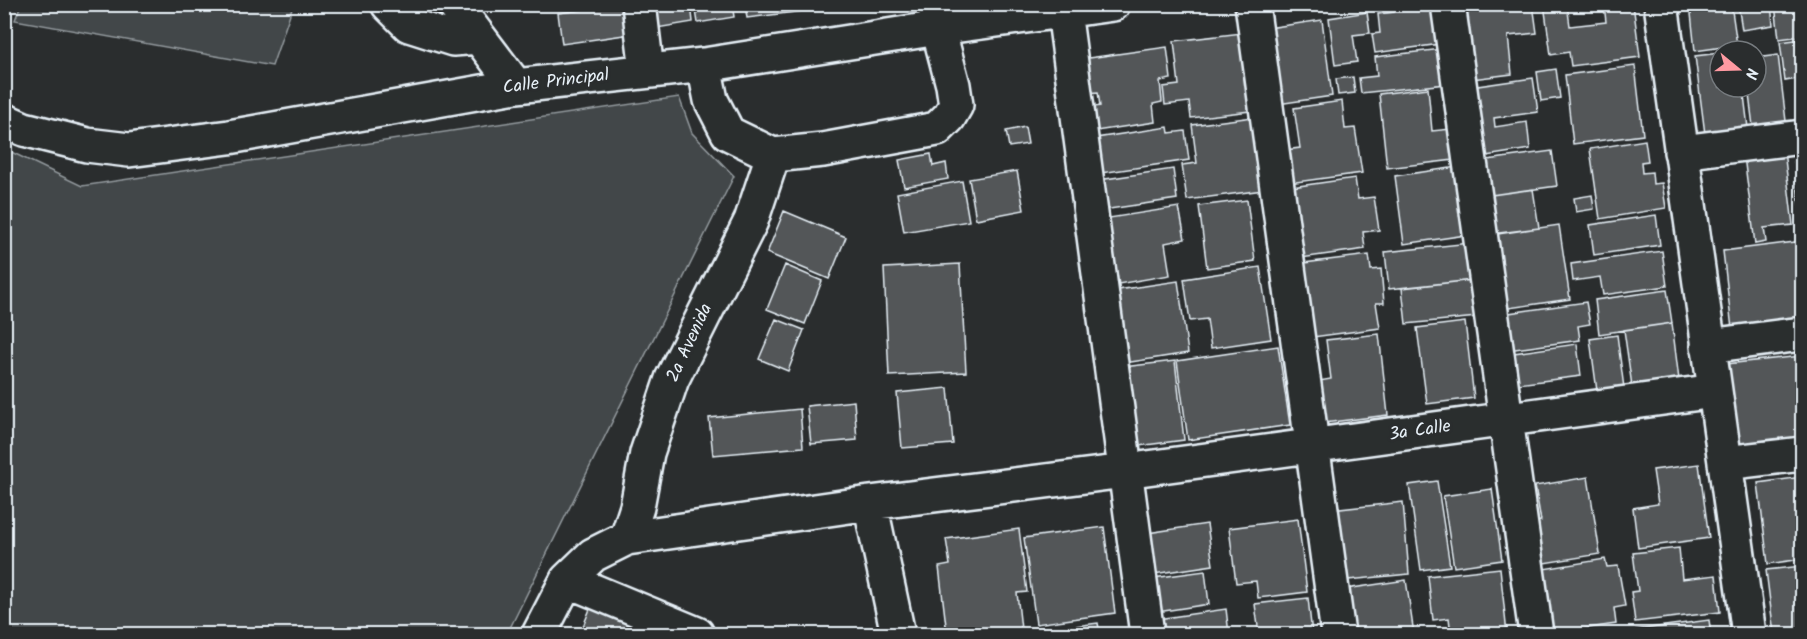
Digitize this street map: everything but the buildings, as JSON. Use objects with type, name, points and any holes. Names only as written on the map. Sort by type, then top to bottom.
[{"type":"street","points":[[388,4],[409,25],[453,39],[479,37]]},
{"type":"street","points":[[454,4],[516,86]]},
{"type":"street","points":[[639,4],[647,71]]},
{"type":"street","name":"Calle Principal","points":[[4,120],[24,129],[87,145],[129,150],[229,137],[516,86],[704,65],[936,16],[1064,11],[1113,4]]},
{"type":"street","points":[[1252,4],[1338,634]]},
{"type":"street","points":[[1448,4],[1536,634]]},
{"type":"street","points":[[1661,4],[1749,634]]},
{"type":"street","points":[[1064,11],[1147,634]]},
{"type":"street","points":[[704,65],[711,100],[728,133],[773,156],[823,150],[937,129],[949,117],[956,105],[936,16]]},
{"type":"street","points":[[1681,152],[1803,137]]},
{"type":"street","name":"2a Avenida","points":[[627,538],[637,507],[647,453],[672,379],[751,221],[773,156]]},
{"type":"street","points":[[1708,346],[1803,334]]},
{"type":"street","name":"3a Calle","points":[[567,580],[593,555],[627,538],[870,503],[1715,391]]},
{"type":"street","points":[[1725,463],[1803,454]]},
{"type":"street","points":[[870,503],[898,634]]},
{"type":"street","points":[[539,634],[567,580],[697,634]]},
{"type":"shaded area","points":[[21,4],[293,5],[272,66],[15,20]]},
{"type":"shaded area","points":[[679,97],[692,133],[734,176],[507,634],[5,634],[5,149],[82,186]]}]
